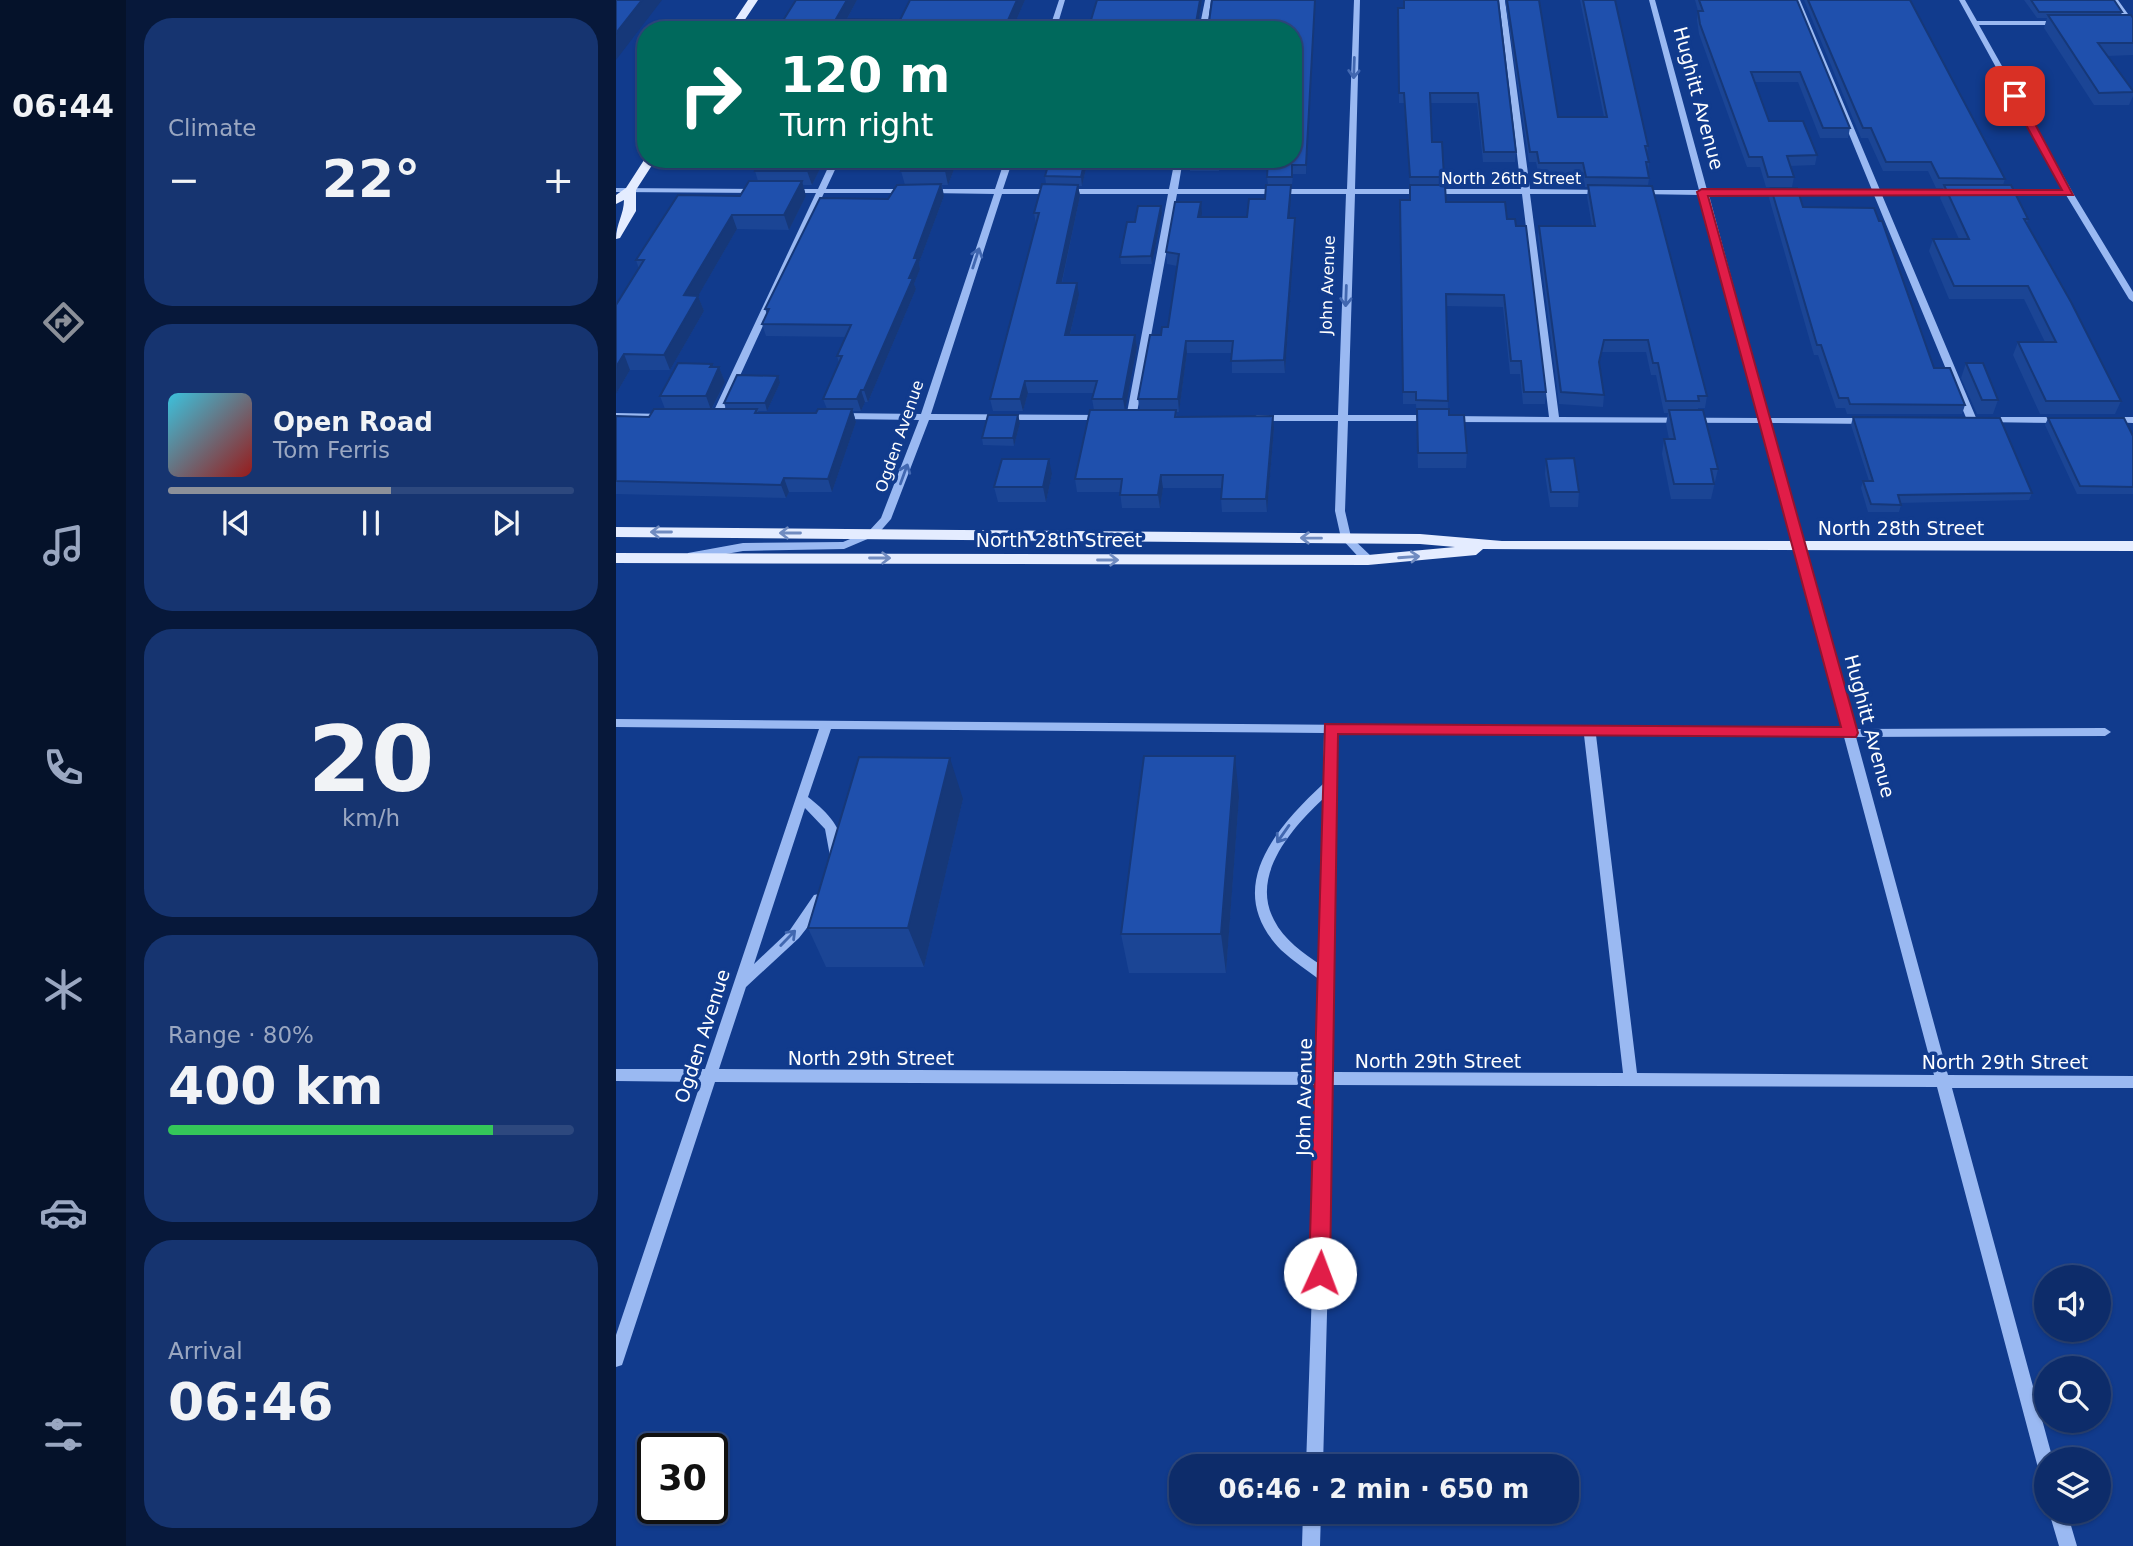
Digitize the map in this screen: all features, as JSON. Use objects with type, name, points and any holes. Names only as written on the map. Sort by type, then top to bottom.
[{"type":"main road","points":[[739,21],[752,0]]},
{"type":"main road","points":[[616,200],[630,190],[644,168]]},
{"type":"main road","points":[[616,235],[629,211],[630,190]]},
{"type":"main road","name":"North 28th Street","points":[[616,532],[1346,538],[1441,540],[1502,546],[2133,547]]},
{"type":"main road","name":"North 28th Street","points":[[616,558],[1368,560],[1451,554],[1502,546]]},
{"type":"street","points":[[1055,21],[1062,0]]},
{"type":"street","points":[[1204,21],[1208,0]]},
{"type":"street","name":"John Avenue","points":[[1346,538],[1340,511],[1357,0]]},
{"type":"street","points":[[1502,0],[1554,419]]},
{"type":"street","name":"Hughitt Avenue","points":[[1652,0],[2041,1447]]},
{"type":"street","points":[[1797,0],[1972,420]]},
{"type":"street","points":[[1962,0],[2069,193],[2133,299]]},
{"type":"street","points":[[2114,0],[2132,24]]},
{"type":"street","points":[[1975,23],[2067,23]]},
{"type":"street","points":[[2117,23],[2132,24]]},
{"type":"street","points":[[716,417],[832,168]]},
{"type":"street","name":"Ogden Avenue","points":[[873,533],[891,511],[1006,168]]},
{"type":"street","points":[[1131,418],[1178,168]]},
{"type":"street","points":[[616,190],[768,191]]},
{"type":"street","name":"North 26th Street","points":[[782,191],[1620,192]]},
{"type":"street","points":[[1633,192],[1961,193]]},
{"type":"street","points":[[1989,193],[2069,193]]},
{"type":"street","points":[[616,416],[678,417]]},
{"type":"street","points":[[824,416],[1145,418]]},
{"type":"street","points":[[704,417],[729,417]]},
{"type":"street","points":[[1250,418],[1876,421]]},
{"type":"street","points":[[1958,420],[2079,420]]},
{"type":"street","points":[[2093,420],[2133,420]]},
{"type":"street","points":[[681,558],[743,547],[833,547],[852,544],[873,533]]},
{"type":"street","points":[[1346,538],[1368,560]]},
{"type":"street","points":[[616,723],[1850,733],[2105,732]]},
{"type":"street","name":"Ogden Avenue","points":[[616,1359],[826,725]]},
{"type":"street","name":"John Avenue","points":[[1314,1454],[1326,1080],[1330,729]]},
{"type":"street","points":[[1589,731],[1631,1081]]},
{"type":"street","points":[[1327,977],[1282,942],[1265,917],[1260,897],[1271,852],[1284,830],[1330,785]]},
{"type":"street","points":[[801,798],[822,815],[832,830],[836,844],[830,871]]},
{"type":"street","points":[[739,986],[806,920],[824,889]]},
{"type":"street","name":"North 29th Street","points":[[616,1075],[2133,1082]]},
{"type":"street","points":[[1311,1546],[1312,1524]]},
{"type":"street","points":[[2062,1524],[2068,1546]]},
{"type":"building","points":[[616,0],[642,0],[616,33]]},
{"type":"building","points":[[796,0],[847,0],[836,19],[900,20],[910,0],[1017,0],[1008,21],[783,21]]},
{"type":"building","points":[[1097,0],[1200,0],[1196,21],[1091,21]]},
{"type":"building","points":[[1212,0],[1315,0],[1306,165],[1302,165],[1302,21],[1209,21]]},
{"type":"building","points":[[1404,0],[1498,0],[1516,152],[1484,152],[1478,93],[1430,93],[1432,142],[1442,142],[1444,177],[1410,177],[1404,93],[1399,93],[1398,8],[1404,8]]},
{"type":"building","points":[[1507,0],[1539,0],[1558,117],[1607,117],[1583,0],[1615,0],[1648,146],[1645,146],[1649,178],[1586,177],[1583,163],[1539,163],[1537,152],[1530,152]]},
{"type":"building","points":[[1699,0],[1797,0],[1850,128],[1823,128],[1800,72],[1751,72],[1769,121],[1803,121],[1817,155],[1787,156],[1794,177],[1768,177],[1762,157],[1749,157],[1700,24],[1698,11],[1703,11]]},
{"type":"building","points":[[1808,0],[1910,0],[2005,179],[1939,178],[1931,162],[1886,162],[1871,128],[1863,128]]},
{"type":"building","points":[[2031,0],[2114,0],[2122,12],[2039,12]]},
{"type":"building","points":[[2048,15],[2131,15],[2133,43],[2098,43],[2133,92],[2099,93]]},
{"type":"building","points":[[756,168],[809,168],[807,171],[755,171]]},
{"type":"building","points":[[902,168],[946,168],[945,171],[901,171]]},
{"type":"building","points":[[1047,168],[1083,168],[1081,177],[1045,176]]},
{"type":"building","points":[[1268,168],[1292,168],[1292,177],[1267,177]]},
{"type":"building","points":[[749,181],[802,181],[784,215],[732,215],[684,295],[698,296],[664,355],[624,354],[616,367],[616,305],[644,260],[636,260],[678,195],[740,196]]},
{"type":"building","points":[[941,184],[914,258],[918,258],[909,278],[913,278],[864,390],[861,390],[857,399],[823,399],[842,356],[837,356],[851,325],[762,324],[769,309],[765,309],[820,198],[888,199],[897,185]]},
{"type":"building","points":[[1042,184],[1078,185],[1057,283],[1077,283],[1065,335],[1135,335],[1123,399],[1092,399],[1097,381],[1025,381],[1020,399],[990,399],[1039,213],[1034,213]]},
{"type":"building","points":[[1266,185],[1291,185],[1288,218],[1295,218],[1284,360],[1231,361],[1233,341],[1186,341],[1178,399],[1138,399],[1150,335],[1161,335],[1162,327],[1168,327],[1179,254],[1166,252],[1175,202],[1201,202],[1198,217],[1247,217],[1249,199],[1265,199]]},
{"type":"building","points":[[1410,185],[1445,185],[1446,202],[1505,202],[1507,219],[1515,219],[1516,226],[1526,226],[1546,392],[1524,392],[1521,361],[1511,361],[1504,295],[1446,294],[1448,401],[1416,400],[1416,392],[1403,392],[1400,200],[1410,200]]},
{"type":"building","points":[[1588,185],[1652,186],[1707,396],[1698,396],[1699,401],[1666,401],[1658,363],[1653,363],[1648,340],[1604,340],[1599,362],[1604,395],[1561,392],[1539,226],[1595,226]]},
{"type":"building","points":[[1944,185],[2011,185],[2028,219],[2024,219],[2071,302],[2121,401],[2046,401],[2018,342],[2056,342],[2028,286],[1954,286],[1933,239],[1969,239]]},
{"type":"building","points":[[1771,188],[1797,188],[1803,207],[1874,208],[1879,221],[1882,221],[1934,368],[1950,368],[1965,405],[1850,404],[1848,398],[1839,398],[1821,345],[1817,345]]},
{"type":"building","points":[[1138,206],[1161,206],[1151,256],[1120,257],[1127,222],[1135,222]]},
{"type":"building","points":[[678,363],[712,364],[710,367],[719,367],[706,396],[660,396]]},
{"type":"building","points":[[1966,363],[1983,363],[1998,400],[1982,400]]},
{"type":"building","points":[[737,375],[778,376],[765,403],[724,403]]},
{"type":"building","points":[[654,409],[757,409],[755,413],[816,413],[818,409],[852,409],[828,479],[784,478],[781,485],[616,481],[616,416],[649,417]]},
{"type":"building","points":[[1417,409],[1449,409],[1449,415],[1464,415],[1467,453],[1418,453]]},
{"type":"building","points":[[1090,410],[1176,410],[1175,417],[1273,416],[1266,499],[1221,499],[1223,475],[1161,475],[1158,495],[1120,495],[1122,479],[1075,479]]},
{"type":"building","points":[[1669,410],[1703,410],[1718,469],[1711,469],[1714,484],[1674,484],[1664,439],[1675,439]]},
{"type":"building","points":[[988,415],[1018,415],[1013,438],[982,438]]},
{"type":"building","points":[[1853,417],[2000,418],[2032,493],[1898,495],[1901,505],[1871,504],[1863,481],[1873,481]]},
{"type":"building","points":[[2048,418],[2124,418],[2133,436],[2133,487],[2080,486]]},
{"type":"building","points":[[1574,458],[1579,492],[1551,492],[1546,459]]},
{"type":"building","points":[[1002,459],[1049,459],[1043,487],[994,487]]},
{"type":"building","points":[[1144,756],[1235,756],[1221,934],[1121,934]]},
{"type":"building","points":[[859,757],[950,758],[908,928],[808,928]]},
{"type":"route","points":[[1320,1273],[1326,1080],[1330,729],[1850,733],[1702,192],[2069,193],[2015,96]]}]
